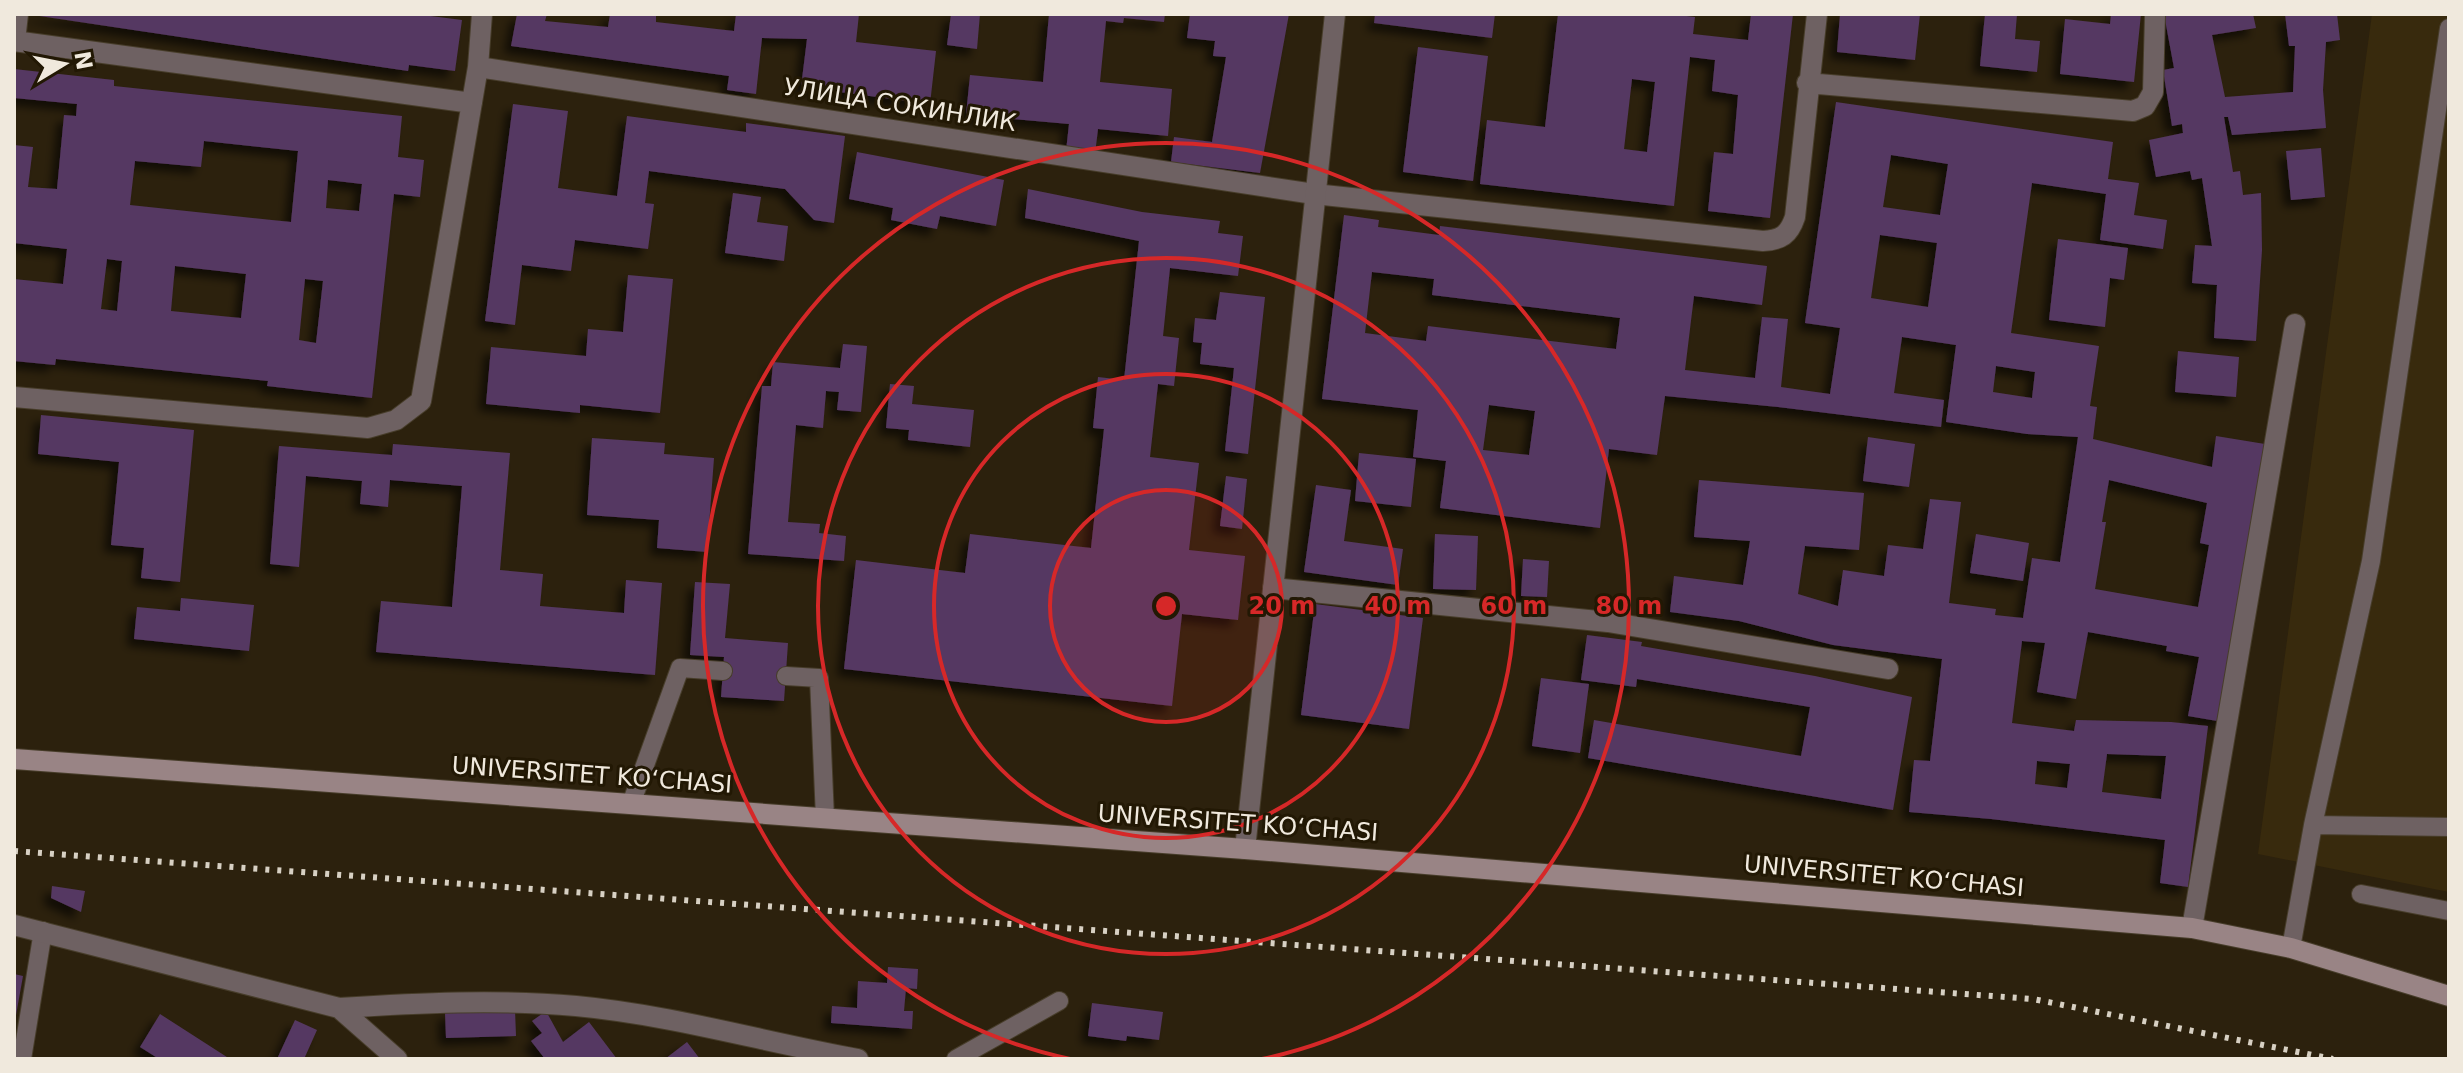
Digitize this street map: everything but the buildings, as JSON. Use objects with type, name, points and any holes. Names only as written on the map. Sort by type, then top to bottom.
[{"type":"main road","name":"UNIVERSITET KО‘CHASI","points":[[14,759],[1245,849],[2192,928],[2291,948],[2449,996]]},
{"type":"street","points":[[14,397],[368,428],[396,420],[421,401],[478,67],[482,14]]},
{"type":"street","points":[[1245,849],[1335,14]]},
{"type":"street","points":[[1817,14],[1807,83],[2133,111],[2145,106],[2153,92],[2155,14]]},
{"type":"street","points":[[15,41],[472,103]]},
{"type":"street","name":"УЛИЦА СОКИНЛИК","points":[[478,67],[1314,194],[1773,241],[1791,229],[1795,217],[1807,83]]},
{"type":"street","points":[[2192,928],[2295,324]]},
{"type":"street","points":[[1273,588],[1608,622],[1888,669]]},
{"type":"street","points":[[14,925],[339,1008],[463,1001],[577,1006],[681,1021],[858,1059]]},
{"type":"street","points":[[339,1008],[397,1059]]},
{"type":"lane","points":[[15,41],[19,14]]},
{"type":"lane","points":[[2291,948],[2313,825],[2371,561],[2443,108],[2449,28]]},
{"type":"lane","points":[[631,804],[680,668],[723,671]]},
{"type":"lane","points":[[786,676],[819,678],[825,818]]},
{"type":"lane","points":[[2313,825],[2449,827]]},
{"type":"lane","points":[[2361,894],[2449,911]]},
{"type":"lane","points":[[22,1059],[43,931]]},
{"type":"lane","points":[[956,1059],[1059,1001]]},
{"type":"shaded area","points":[[2372,14],[2449,14],[2449,892],[2258,854]]},
{"type":"railway","points":[[14,851],[2033,999],[2333,1059]]}]
